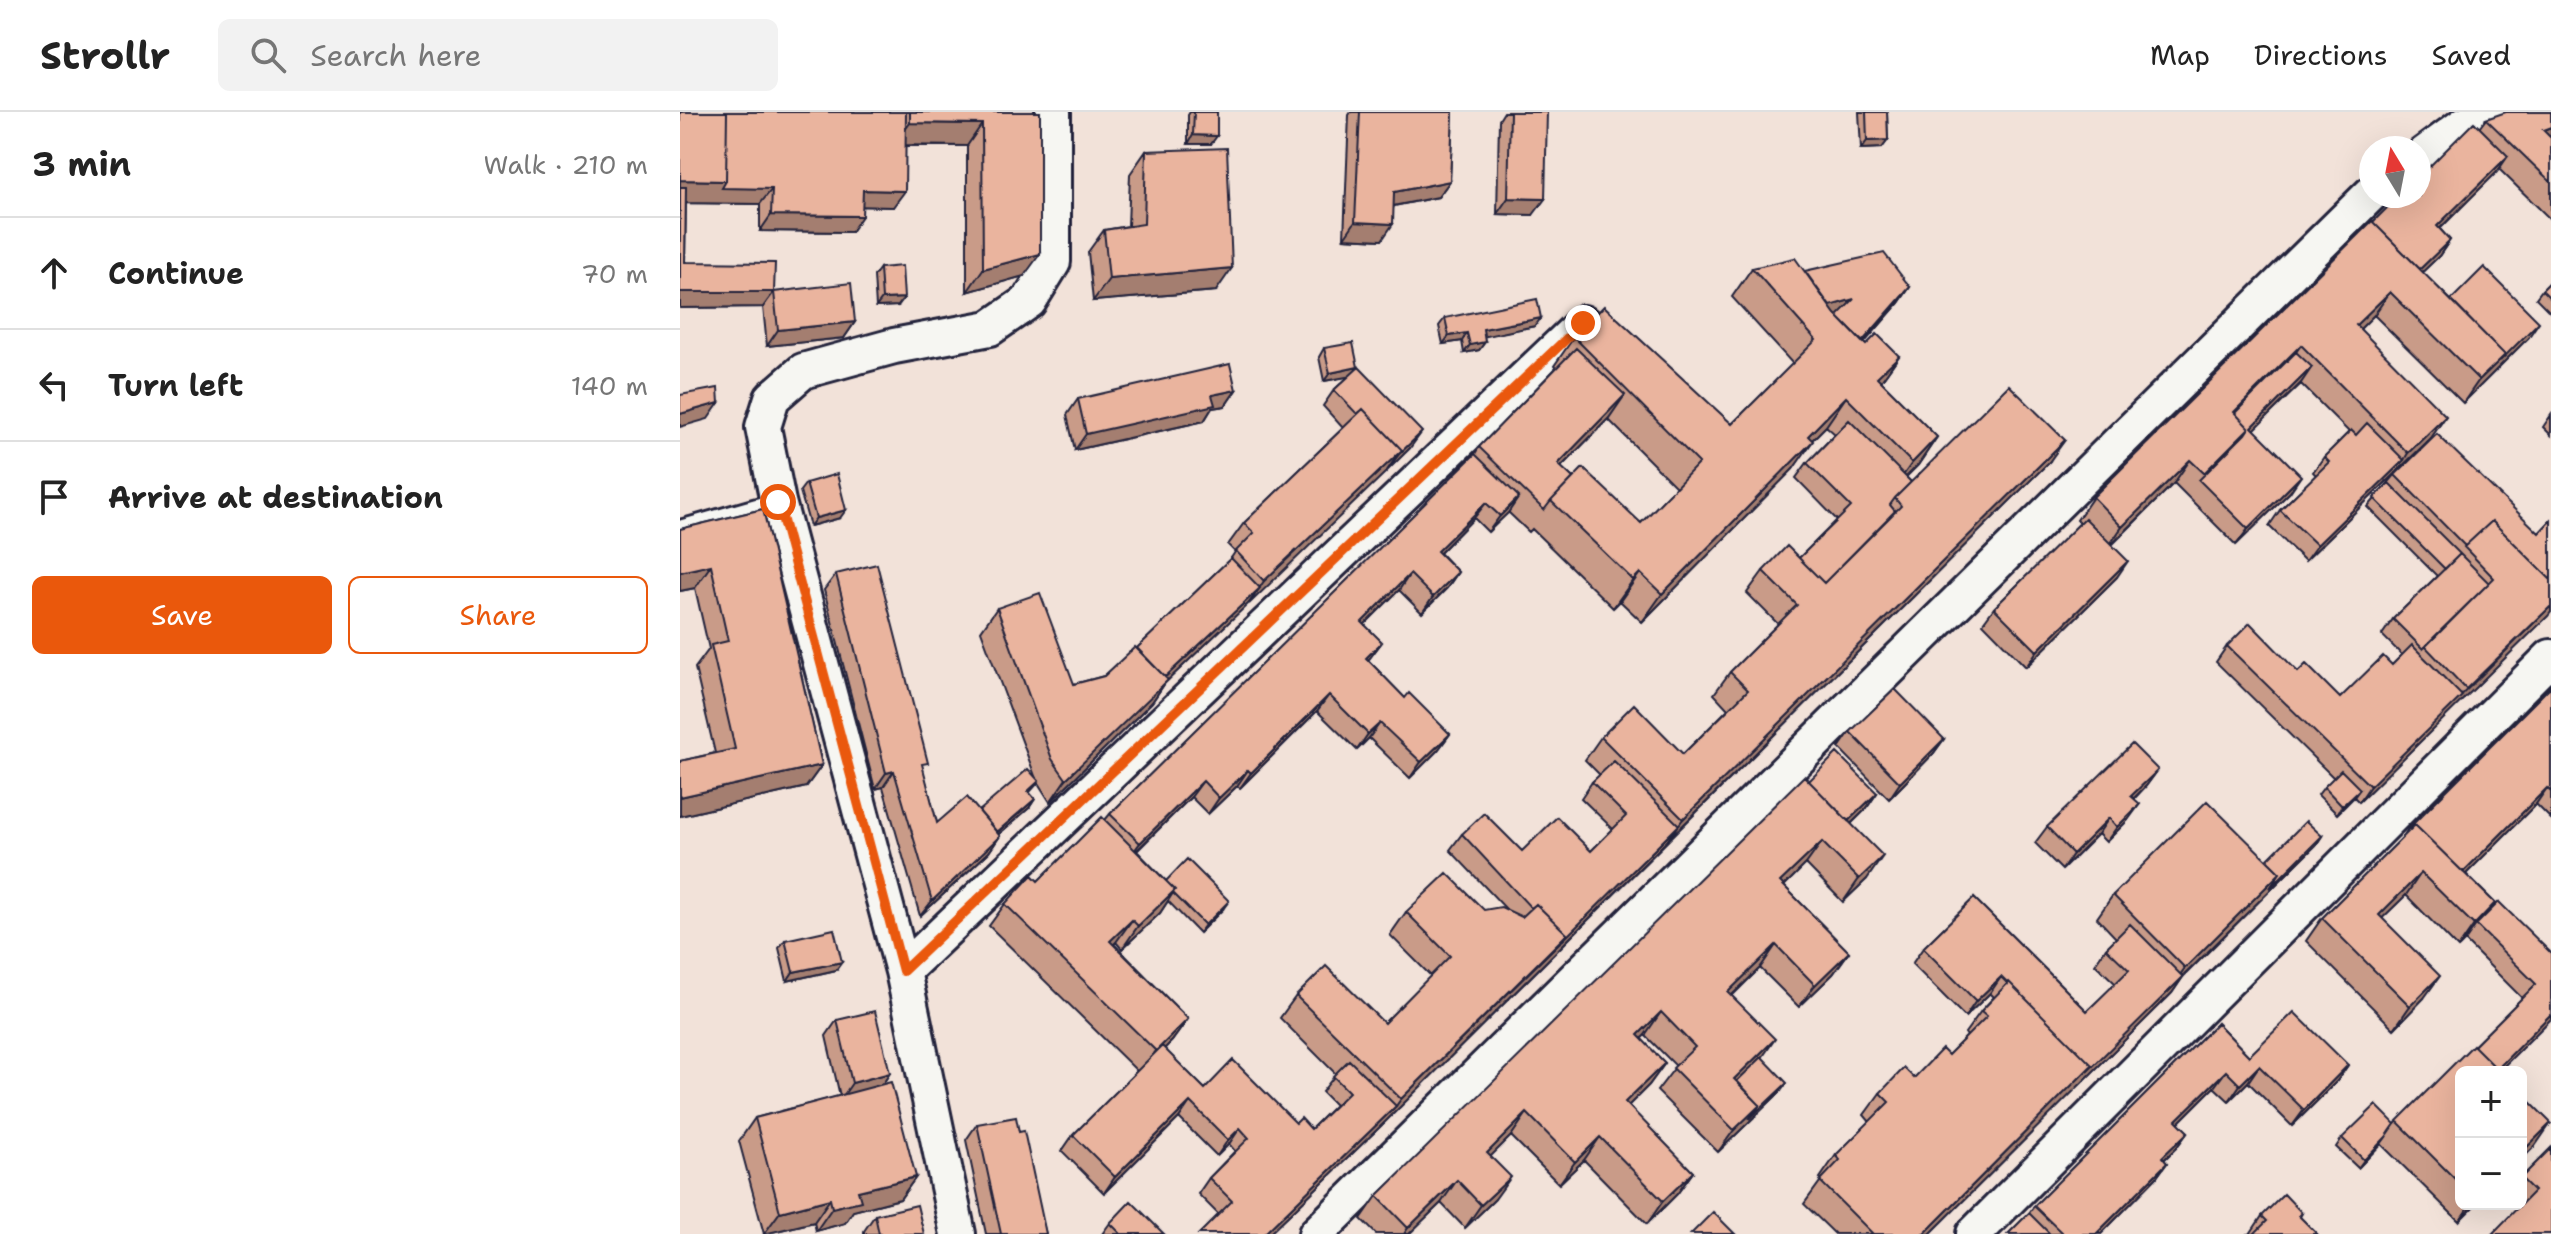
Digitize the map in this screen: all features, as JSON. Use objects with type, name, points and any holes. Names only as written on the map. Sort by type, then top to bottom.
[{"type":"street","points":[[958,1234],[903,971],[778,502],[763,427],[772,398],[803,371],[894,346],[990,328],[1029,301],[1053,262],[1053,112]]},
{"type":"street","points":[[2431,149],[2465,124],[2497,112]]},
{"type":"street","points":[[1316,1234],[2359,206]]},
{"type":"street","points":[[903,971],[1583,323]]},
{"type":"street","points":[[1974,1234],[2551,657]]},
{"type":"lane","points":[[680,530],[778,502]]},
{"type":"building","points":[[680,112],[727,112],[726,181],[680,180]]},
{"type":"building","points":[[727,112],[906,112],[905,191],[863,190],[862,216],[771,215],[772,189],[722,188],[726,181]]},
{"type":"building","points":[[910,112],[1040,112],[1040,254],[983,269],[982,124],[910,123]]},
{"type":"building","points":[[1194,112],[1217,112],[1217,136],[1193,135]]},
{"type":"building","points":[[1360,112],[1453,112],[1450,181],[1394,192],[1393,224],[1355,222]]},
{"type":"building","points":[[1510,112],[1547,112],[1545,199],[1508,198]]},
{"type":"building","points":[[1866,112],[1887,112],[1888,140],[1867,141]]},
{"type":"building","points":[[2506,112],[2551,112],[2551,127],[2543,130],[2551,138],[2551,182],[2486,119]]},
{"type":"building","points":[[2474,122],[2508,156],[2437,226],[2450,240],[2420,269],[2373,222],[2387,208],[2431,208],[2431,165]]},
{"type":"building","points":[[1227,148],[1232,268],[1109,279],[1104,230],[1144,224],[1146,151]]},
{"type":"building","points":[[680,187],[686,187],[685,262],[775,263],[774,292],[680,292]]},
{"type":"building","points":[[2372,221],[2505,355],[2479,380],[2390,292],[2356,325],[2446,416],[2408,453],[2301,345],[2234,412],[2249,428],[2204,473],[2190,460],[2122,527],[2093,497]]},
{"type":"building","points":[[1884,253],[1910,287],[1862,342],[1837,316],[1854,299],[1830,306],[1805,271]]},
{"type":"building","points":[[1795,258],[1835,314],[1866,345],[1877,334],[1899,356],[1877,377],[1937,437],[1912,463],[1846,397],[1808,436],[1813,441],[1662,594],[1640,573],[1633,580],[1551,501],[1583,468],[1641,523],[1699,463],[1574,337],[1604,306],[1732,424],[1816,340],[1752,268]]},
{"type":"building","points":[[902,266],[904,298],[882,299],[880,268]]},
{"type":"building","points":[[2484,267],[2539,322],[2500,361],[2505,355],[2451,300]]},
{"type":"building","points":[[2551,281],[2551,299],[2542,290]]},
{"type":"building","points":[[851,283],[855,322],[778,330],[774,292]]},
{"type":"building","points":[[1537,299],[1541,318],[1483,329],[1485,342],[1470,345],[1467,333],[1449,336],[1445,318]]},
{"type":"building","points":[[1353,343],[1358,367],[1330,373],[1324,348]]},
{"type":"building","points":[[1576,348],[1625,395],[1558,464],[1573,478],[1544,510],[1479,447]]},
{"type":"building","points":[[2296,352],[2312,367],[2252,427],[2301,476],[2248,529],[2199,480],[2249,428],[2235,413]]},
{"type":"building","points":[[1230,364],[1236,390],[1212,395],[1215,405],[1086,434],[1078,399]]},
{"type":"building","points":[[1359,367],[1422,432],[1397,456],[1402,450],[1363,409],[1357,414],[1334,390]]},
{"type":"building","points":[[2009,385],[2065,440],[1683,819],[1601,737],[1634,704],[1683,754],[1748,690],[1730,672],[1797,605],[1763,571],[1787,546],[1824,583],[1901,506],[1895,498]]},
{"type":"building","points":[[718,388],[719,403],[680,414],[680,395]]},
{"type":"building","points":[[1363,409],[1402,450],[1264,581],[1236,551],[1254,533],[1244,523]]},
{"type":"building","points":[[1849,420],[1911,482],[1890,505],[1895,511],[1824,583],[1799,558],[1851,507],[1807,463]]},
{"type":"building","points":[[2367,423],[2404,460],[2317,545],[2280,510],[2329,462],[2324,457],[2351,430],[2356,435]]},
{"type":"building","points":[[2437,434],[2539,533],[2551,520],[2551,580],[2492,521],[2465,546],[2395,475]]},
{"type":"building","points":[[1475,454],[1519,497],[1500,516],[1486,503],[1437,551],[1458,572],[1433,597],[1410,574],[1362,622],[1382,642],[1366,658],[1405,698],[1409,693],[1450,734],[1421,762],[1380,723],[1368,734],[1329,695],[1251,773],[1248,770],[1219,798],[1203,781],[1140,843],[1110,814]]},
{"type":"building","points":[[837,474],[846,510],[816,518],[806,483]]},
{"type":"building","points":[[2389,483],[2460,554],[2445,569],[2374,498]]},
{"type":"building","points":[[763,509],[822,765],[680,797],[680,761],[735,749],[711,645],[728,641],[711,565],[680,572],[680,529]]},
{"type":"building","points":[[2085,518],[2128,561],[2037,651],[1994,608]]},
{"type":"building","points":[[2492,521],[2551,580],[2551,606],[2466,689],[2425,646],[2494,578],[2464,547]]},
{"type":"building","points":[[2460,554],[2489,583],[2423,649],[2393,619]]},
{"type":"building","points":[[1231,558],[1260,588],[1165,677],[1137,648]]},
{"type":"building","points":[[877,564],[928,763],[922,764],[937,823],[967,797],[1000,836],[932,901],[894,771],[886,773],[836,574]]},
{"type":"building","points":[[1040,593],[1074,684],[1104,676],[1135,647],[1168,680],[1066,779],[1052,759],[997,608]]},
{"type":"building","points":[[2250,623],[2298,672],[2306,664],[2340,698],[2383,656],[2392,665],[2412,645],[2462,696],[2370,786],[2227,646]]},
{"type":"building","points":[[2551,686],[2551,792],[2547,788],[2463,872],[2415,825],[2408,829]]},
{"type":"building","points":[[1895,689],[1944,739],[1900,783],[1850,732]]},
{"type":"building","points":[[2132,744],[2158,770],[2131,796],[2140,804],[2117,827],[2109,818],[2073,854],[2047,827]]},
{"type":"building","points":[[1837,753],[1877,793],[1848,821],[1809,781]]},
{"type":"building","points":[[1614,761],[1679,825],[1562,941],[1567,934],[1536,904],[1531,908],[1462,834],[1484,813],[1522,851],[1557,817],[1591,851],[1626,816],[1592,782]]},
{"type":"building","points":[[1028,769],[1039,781],[1028,791],[1035,799],[997,832],[979,811]]},
{"type":"building","points":[[2341,770],[2360,789],[2342,806],[2324,787]]},
{"type":"building","points":[[1804,776],[1883,856],[1859,879],[1822,842],[1780,882],[1849,952],[1815,985],[1776,945],[1728,992],[1775,1039],[1734,1079],[1760,1105],[1734,1130],[1673,1068],[1695,1047],[1661,1012],[1638,1035],[1665,1063],[1625,1102],[1693,1172],[1663,1201],[1600,1137],[1575,1162],[1527,1113],[1487,1153],[1511,1177],[1481,1205],[1457,1180],[1408,1228],[1377,1196]]},
{"type":"building","points":[[2207,801],[2280,873],[2185,968],[2113,895]]},
{"type":"building","points":[[1102,817],[1175,890],[1138,926],[1132,920],[1110,941],[1188,1019],[1156,1051],[1005,904],[1032,875],[1038,881]]},
{"type":"building","points":[[2306,821],[2322,836],[2270,888],[2280,873],[2267,860]]},
{"type":"building","points":[[2415,825],[2495,903],[2474,925],[2421,873],[2379,915],[2440,976],[2410,1006],[2322,918]]},
{"type":"building","points":[[1187,859],[1229,901],[1205,925],[1173,893],[1175,890],[1166,881]]},
{"type":"building","points":[[1447,873],[1484,910],[1501,907],[1522,917],[1536,904],[1567,934],[1401,1099],[1296,996],[1326,966],[1384,1023],[1450,956],[1406,912]]},
{"type":"building","points":[[1974,898],[2087,1011],[2129,970],[2106,948],[2130,924],[2183,977],[2087,1072],[2092,1065],[2009,982],[2001,977],[1976,1001],[1923,948]]},
{"type":"building","points":[[2499,902],[2551,953],[2551,1014],[2500,1066],[2494,1066],[2474,1046],[2536,984],[2476,925]]},
{"type":"building","points":[[834,929],[842,962],[793,972],[785,940]]},
{"type":"building","points":[[2009,982],[2092,1065],[1924,1234],[1873,1234],[1820,1181],[1840,1160],[1836,1155],[1889,1102],[1880,1093],[1904,1068],[1914,1078],[1942,1049],[1948,1055],[1987,1016],[1981,1011]]},
{"type":"building","points":[[875,1011],[890,1073],[852,1083],[837,1020]]},
{"type":"building","points":[[2294,1012],[2348,1065],[2304,1110],[2259,1066],[2240,1085],[2226,1071],[2176,1120],[2188,1132],[2162,1157],[2167,1163],[2096,1234],[2063,1234],[2034,1206],[2217,1023],[2249,1056]]},
{"type":"building","points":[[2473,1045],[2494,1066],[2455,1066],[2455,1179],[2397,1121]]},
{"type":"building","points":[[1162,1046],[1205,1089],[1233,1060],[1296,1123],[1301,1118],[1311,1129],[1349,1092],[1333,1076],[1349,1060],[1396,1106],[1264,1234],[1199,1234],[1232,1201],[1209,1178],[1249,1138],[1240,1128],[1228,1140],[1190,1102],[1115,1177],[1073,1135]]},
{"type":"building","points":[[1762,1057],[1787,1083],[1749,1119],[1760,1105],[1737,1081]]},
{"type":"building","points":[[891,1082],[916,1177],[858,1191],[861,1201],[832,1208],[830,1199],[780,1212],[755,1118]]},
{"type":"building","points":[[2527,1099],[2551,1123],[2527,1147]]},
{"type":"building","points":[[2376,1105],[2395,1124],[2364,1160],[2342,1138]]},
{"type":"building","points":[[1016,1117],[1019,1132],[1024,1131],[1046,1234],[1001,1234],[977,1124]]},
{"type":"building","points":[[2551,1148],[2551,1234],[2492,1234],[2515,1210],[2527,1210],[2527,1198],[2534,1191],[2527,1184],[2527,1172]]},
{"type":"building","points":[[2284,1194],[2302,1213],[2299,1216],[2317,1234],[2254,1234],[2267,1221],[2262,1216]]},
{"type":"building","points":[[1131,1201],[1164,1234],[1121,1234],[1110,1223]]},
{"type":"building","points":[[917,1205],[924,1234],[879,1234],[875,1215]]},
{"type":"building","points":[[1713,1212],[1735,1234],[1691,1234]]},
{"type":"building","points":[[2029,1213],[2050,1234],[2008,1234]]},
{"type":"route","points":[[778,502],[903,971],[1583,323]]}]
